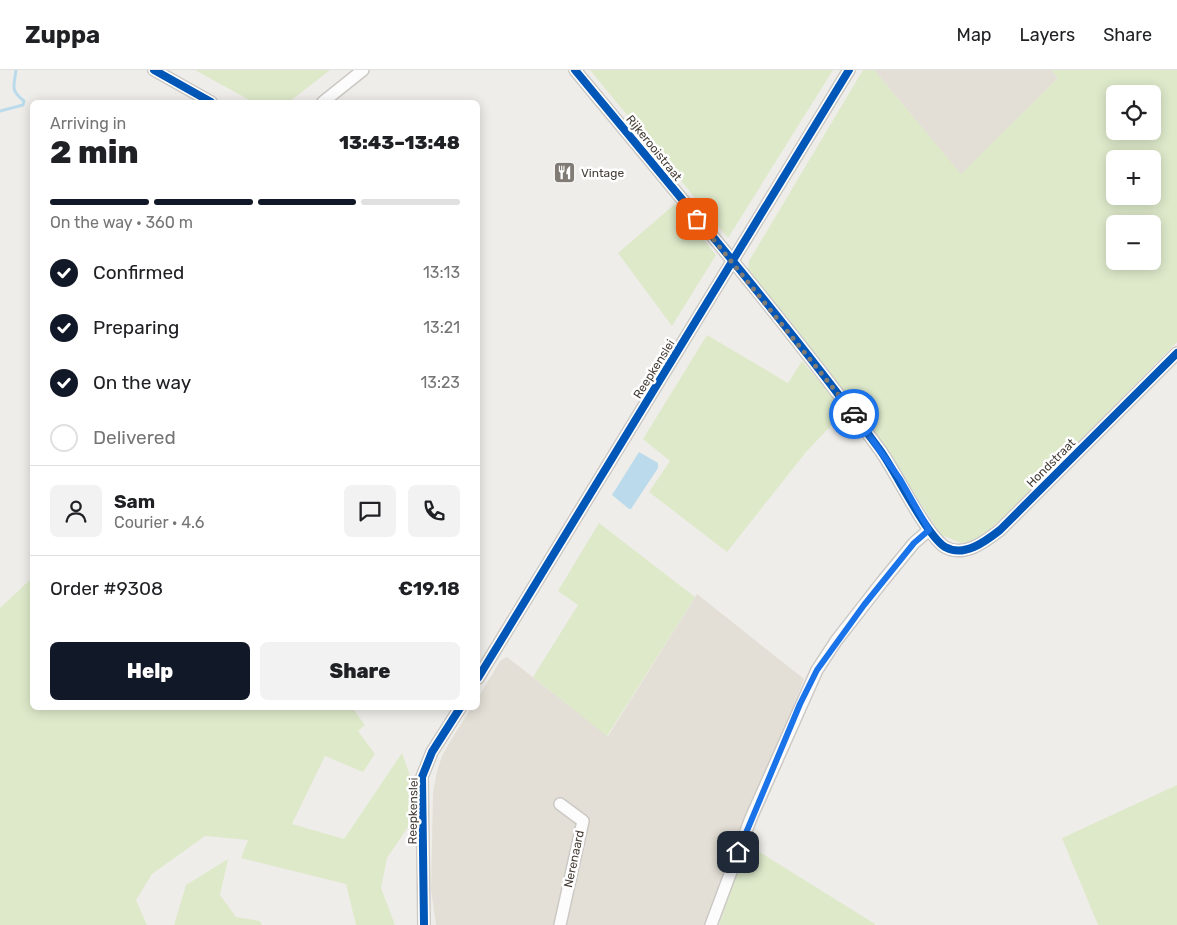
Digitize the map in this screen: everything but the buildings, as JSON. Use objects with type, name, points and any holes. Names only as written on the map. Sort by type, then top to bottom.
[{"type":"street","points":[[154,70],[207,100]]},
{"type":"street","points":[[326,100],[363,70]]},
{"type":"street","name":"Rijkerooistraat","points":[[575,70],[733,262],[866,430],[900,479],[929,530]]},
{"type":"street","name":"Reepkenslei","points":[[480,675],[849,70]]},
{"type":"street","name":"Hondstraat","points":[[929,530],[940,543],[956,550],[971,548],[986,541],[1005,525],[1177,353]]},
{"type":"street","points":[[711,925],[751,818],[817,670],[836,641],[871,596],[914,543],[929,530]]},
{"type":"street","name":"Reepkenslei","points":[[424,925],[422,777],[432,752],[459,710]]},
{"type":"street","name":"Nerenaard","points":[[560,804],[583,821],[560,925]]},
{"type":"shaded area","points":[[874,70],[1051,70],[1058,78],[961,175]]},
{"type":"shaded area","points":[[697,594],[804,679],[706,925],[436,925],[431,889],[433,793],[437,771],[442,756],[470,710],[480,710],[480,695],[500,661],[507,657],[608,736]]},
{"type":"green space","points":[[195,70],[330,70],[292,100],[249,100]]},
{"type":"green space","points":[[590,70],[833,70],[728,238]]},
{"type":"green space","points":[[863,70],[874,70],[961,174],[1058,78],[1051,70],[1177,70],[1177,342],[1020,502],[977,541],[961,543],[941,535],[875,432],[748,271],[749,261]]},
{"type":"green space","points":[[675,204],[716,255],[672,326],[618,253]]},
{"type":"green space","points":[[707,335],[788,383],[802,361],[845,411],[806,452],[727,552],[649,492],[670,461],[643,439]]},
{"type":"green space","points":[[599,523],[695,597],[607,736],[533,677],[578,605],[558,591]]},
{"type":"green space","points":[[30,580],[30,710],[354,710],[365,725],[358,731],[375,754],[363,772],[325,756],[292,824],[344,839],[402,753],[421,808],[387,858],[381,888],[395,925],[356,925],[346,884],[241,858],[248,840],[205,836],[152,874],[136,900],[147,925],[0,925],[0,608]]},
{"type":"green space","points":[[1177,785],[1177,925],[1098,925],[1062,838]]},
{"type":"green space","points":[[747,844],[875,924],[875,925],[719,925]]},
{"type":"green space","points":[[228,859],[220,895],[236,917],[260,921],[262,925],[174,925],[186,885]]},
{"type":"water","points":[[639,452],[658,463],[658,468],[631,509],[629,509],[612,495]]},
{"type":"waterway","points":[[0,111],[23,105],[24,101],[14,88],[16,70]]},
{"type":"cycle path","points":[[154,70],[207,100]]},
{"type":"cycle path","points":[[575,70],[730,258],[844,401],[887,460],[920,517],[937,540],[945,547],[960,551],[974,547],[1000,530],[1177,353]]},
{"type":"cycle path","points":[[480,675],[849,70]]},
{"type":"cycle path","points":[[424,925],[422,777],[432,752],[459,710]]},
{"type":"way so far","points":[[697,219],[854,414]]},
{"type":"place","name":"Vintage","points":[[565,173]]},
{"type":"route","points":[[738,852],[800,704],[817,670],[836,641],[864,605],[914,543],[929,530],[900,479],[854,414]]}]
